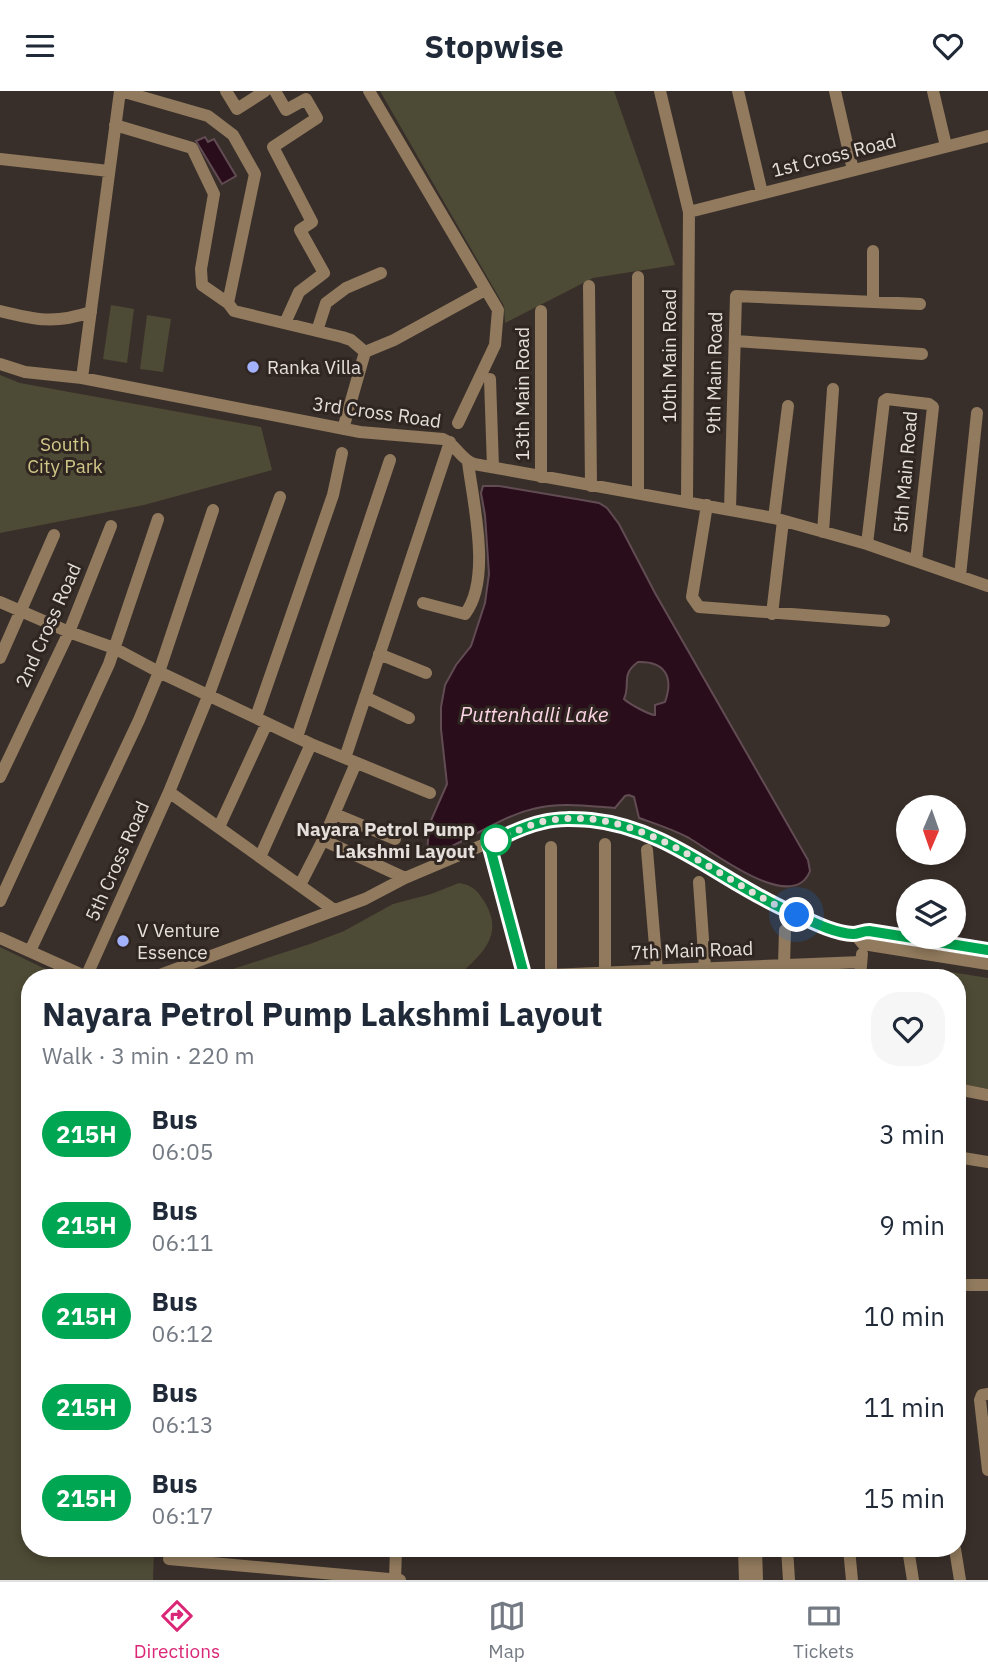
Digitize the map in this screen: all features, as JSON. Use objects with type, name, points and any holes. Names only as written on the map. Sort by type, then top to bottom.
[{"type":"street","points":[[82,379],[120,91],[208,116],[233,135],[255,174],[228,303]]},
{"type":"street","points":[[226,91],[237,109],[265,91]]},
{"type":"street","points":[[275,91],[286,110],[306,99],[317,118],[273,147],[312,222],[300,230],[324,273],[299,292],[285,323]]},
{"type":"street","points":[[369,91],[498,310],[495,345],[458,423]]},
{"type":"street","points":[[660,91],[689,212]]},
{"type":"street","points":[[738,91],[762,193]]},
{"type":"street","points":[[835,91],[853,170]]},
{"type":"street","points":[[933,91],[946,146]]},
{"type":"street","points":[[115,125],[192,148],[214,194],[201,269],[202,285],[228,303],[234,311],[351,340],[365,352]]},
{"type":"street","name":"1st Cross Road","points":[[689,212],[988,136]]},
{"type":"street","points":[[0,159],[110,171]]},
{"type":"street","name":"10th Main Road","points":[[687,501],[689,212]]},
{"type":"street","points":[[873,251],[873,302]]},
{"type":"street","points":[[317,331],[326,303],[346,288],[381,274]]},
{"type":"street","points":[[638,277],[638,493]]},
{"type":"street","points":[[589,286],[591,486]]},
{"type":"street","points":[[365,352],[394,340],[485,290]]},
{"type":"street","name":"9th Main Road","points":[[730,509],[736,296],[920,304]]},
{"type":"street","points":[[0,311],[42,321],[91,312]]},
{"type":"street","name":"13th Main Road","points":[[541,311],[541,477]]},
{"type":"street","points":[[736,341],[922,354]]},
{"type":"street","points":[[343,429],[365,352]]},
{"type":"street","name":"3rd Cross Road","points":[[0,364],[25,372],[82,379],[343,429],[375,434],[435,437],[450,442],[468,462]]},
{"type":"street","points":[[490,379],[493,467]]},
{"type":"street","points":[[823,532],[832,389]]},
{"type":"street","name":"5th Main Road","points":[[867,544],[884,401],[887,399],[929,404],[933,407],[916,561]]},
{"type":"street","points":[[772,614],[788,406]]},
{"type":"street","points":[[960,576],[977,413]]},
{"type":"street","points":[[300,885],[335,814],[351,761],[365,697],[450,442]]},
{"type":"street","points":[[219,827],[261,720],[333,495],[342,453]]},
{"type":"street","points":[[297,737],[390,460]]},
{"type":"street","points":[[423,603],[465,614],[476,590],[479,558],[468,462],[779,519],[867,544],[988,586]]},
{"type":"street","points":[[169,792],[209,694],[280,497]]},
{"type":"street","points":[[707,505],[692,597],[699,607],[884,621]]},
{"type":"street","points":[[30,951],[99,808],[159,672],[213,510]]},
{"type":"street","points":[[0,901],[114,648],[158,519]]},
{"type":"street","name":"2nd Cross Road","points":[[0,777],[69,632],[111,526]]},
{"type":"street","points":[[0,658],[54,535]]},
{"type":"street","points":[[0,602],[114,648],[311,744],[430,793]]},
{"type":"street","points":[[379,654],[426,673]]},
{"type":"street","points":[[365,697],[409,718]]},
{"type":"street","points":[[260,857],[311,744]]},
{"type":"street","name":"5th Cross Road","points":[[91,969],[169,792],[334,910]]},
{"type":"street","points":[[335,814],[395,839]]},
{"type":"street","points":[[176,969],[365,899],[405,877],[518,830],[544,821],[571,818],[630,828],[666,841],[773,905],[820,925],[988,964]]},
{"type":"street","points":[[323,840],[405,877]]},
{"type":"street","points":[[489,844],[523,969]]},
{"type":"street","points":[[605,969],[606,844]]},
{"type":"street","points":[[551,847],[551,969]]},
{"type":"street","points":[[647,850],[657,969]]},
{"type":"street","points":[[699,882],[705,968]]},
{"type":"street","points":[[782,969],[785,930]]},
{"type":"street","points":[[861,936],[988,950]]},
{"type":"street","points":[[861,936],[861,969]]},
{"type":"street","points":[[0,938],[69,969]]},
{"type":"street","name":"7th Main Road","points":[[792,969],[861,962]]},
{"type":"street","name":"7th Main Road","points":[[681,969],[744,969]]},
{"type":"street","points":[[966,1091],[988,1095]]},
{"type":"street","points":[[966,1158],[988,1162]]},
{"type":"street","points":[[966,1285],[988,1285]]},
{"type":"street","points":[[988,1394],[982,1395],[980,1400],[988,1470]]},
{"type":"street","points":[[395,1580],[396,1557]]},
{"type":"street","points":[[744,1557],[745,1580]]},
{"type":"street","points":[[756,1557],[757,1580]]},
{"type":"street","points":[[788,1557],[789,1580]]},
{"type":"street","points":[[850,1557],[852,1580]]},
{"type":"street","points":[[909,1557],[913,1580]]},
{"type":"street","points":[[956,1557],[960,1580]]},
{"type":"street","points":[[169,1559],[400,1580]]},
{"type":"green space","points":[[380,91],[614,91],[675,265],[593,278],[505,323],[504,306]]},
{"type":"green space","points":[[111,305],[134,309],[127,363],[103,359]]},
{"type":"green space","points":[[147,315],[171,319],[163,372],[140,369]]},
{"type":"green space","name":"South City Park","points":[[0,375],[20,383],[261,427],[272,470],[144,505],[0,533]]},
{"type":"green space","points":[[459,883],[471,887],[479,894],[490,913],[491,935],[481,953],[466,969],[233,969],[344,931],[393,904]]},
{"type":"green space","points":[[0,947],[45,969],[21,969],[21,1557],[154,1557],[153,1580],[0,1580]]},
{"type":"green space","points":[[966,974],[988,978],[988,1089],[966,1085]]},
{"type":"water","points":[[205,137],[208,142],[214,139],[236,176],[222,184],[196,141]]},
{"type":"water","name":"Puttenhalli Lake","points":[[483,486],[499,486],[599,503],[607,508],[619,524],[655,593],[808,860],[810,871],[801,883],[787,886],[771,884],[752,876],[689,838],[639,818],[634,797],[629,795],[615,808],[563,805],[519,813],[441,851],[427,855],[429,825],[447,784],[441,729],[445,685],[471,646],[485,603],[489,574],[481,493]],"holes":[[[638,662],[647,662],[661,668],[668,678],[665,702],[655,705],[655,715],[624,699],[629,671]]]},
{"type":"bus line","name":"215H","points":[[523,969],[489,844],[544,821],[571,818],[630,828],[666,841],[773,905],[820,925],[855,934],[865,930],[988,950]]},
{"type":"place","name":"Ranka Villa","points":[[253,367]]},
{"type":"place","name":"Nayara Petrol Pump Lakshmi Layout","points":[[496,840]]},
{"type":"place","name":"V Venture Essence","points":[[123,941]]},
{"type":"route","points":[[496,840],[544,821],[571,818],[630,828],[666,841],[751,893],[797,915]]}]
